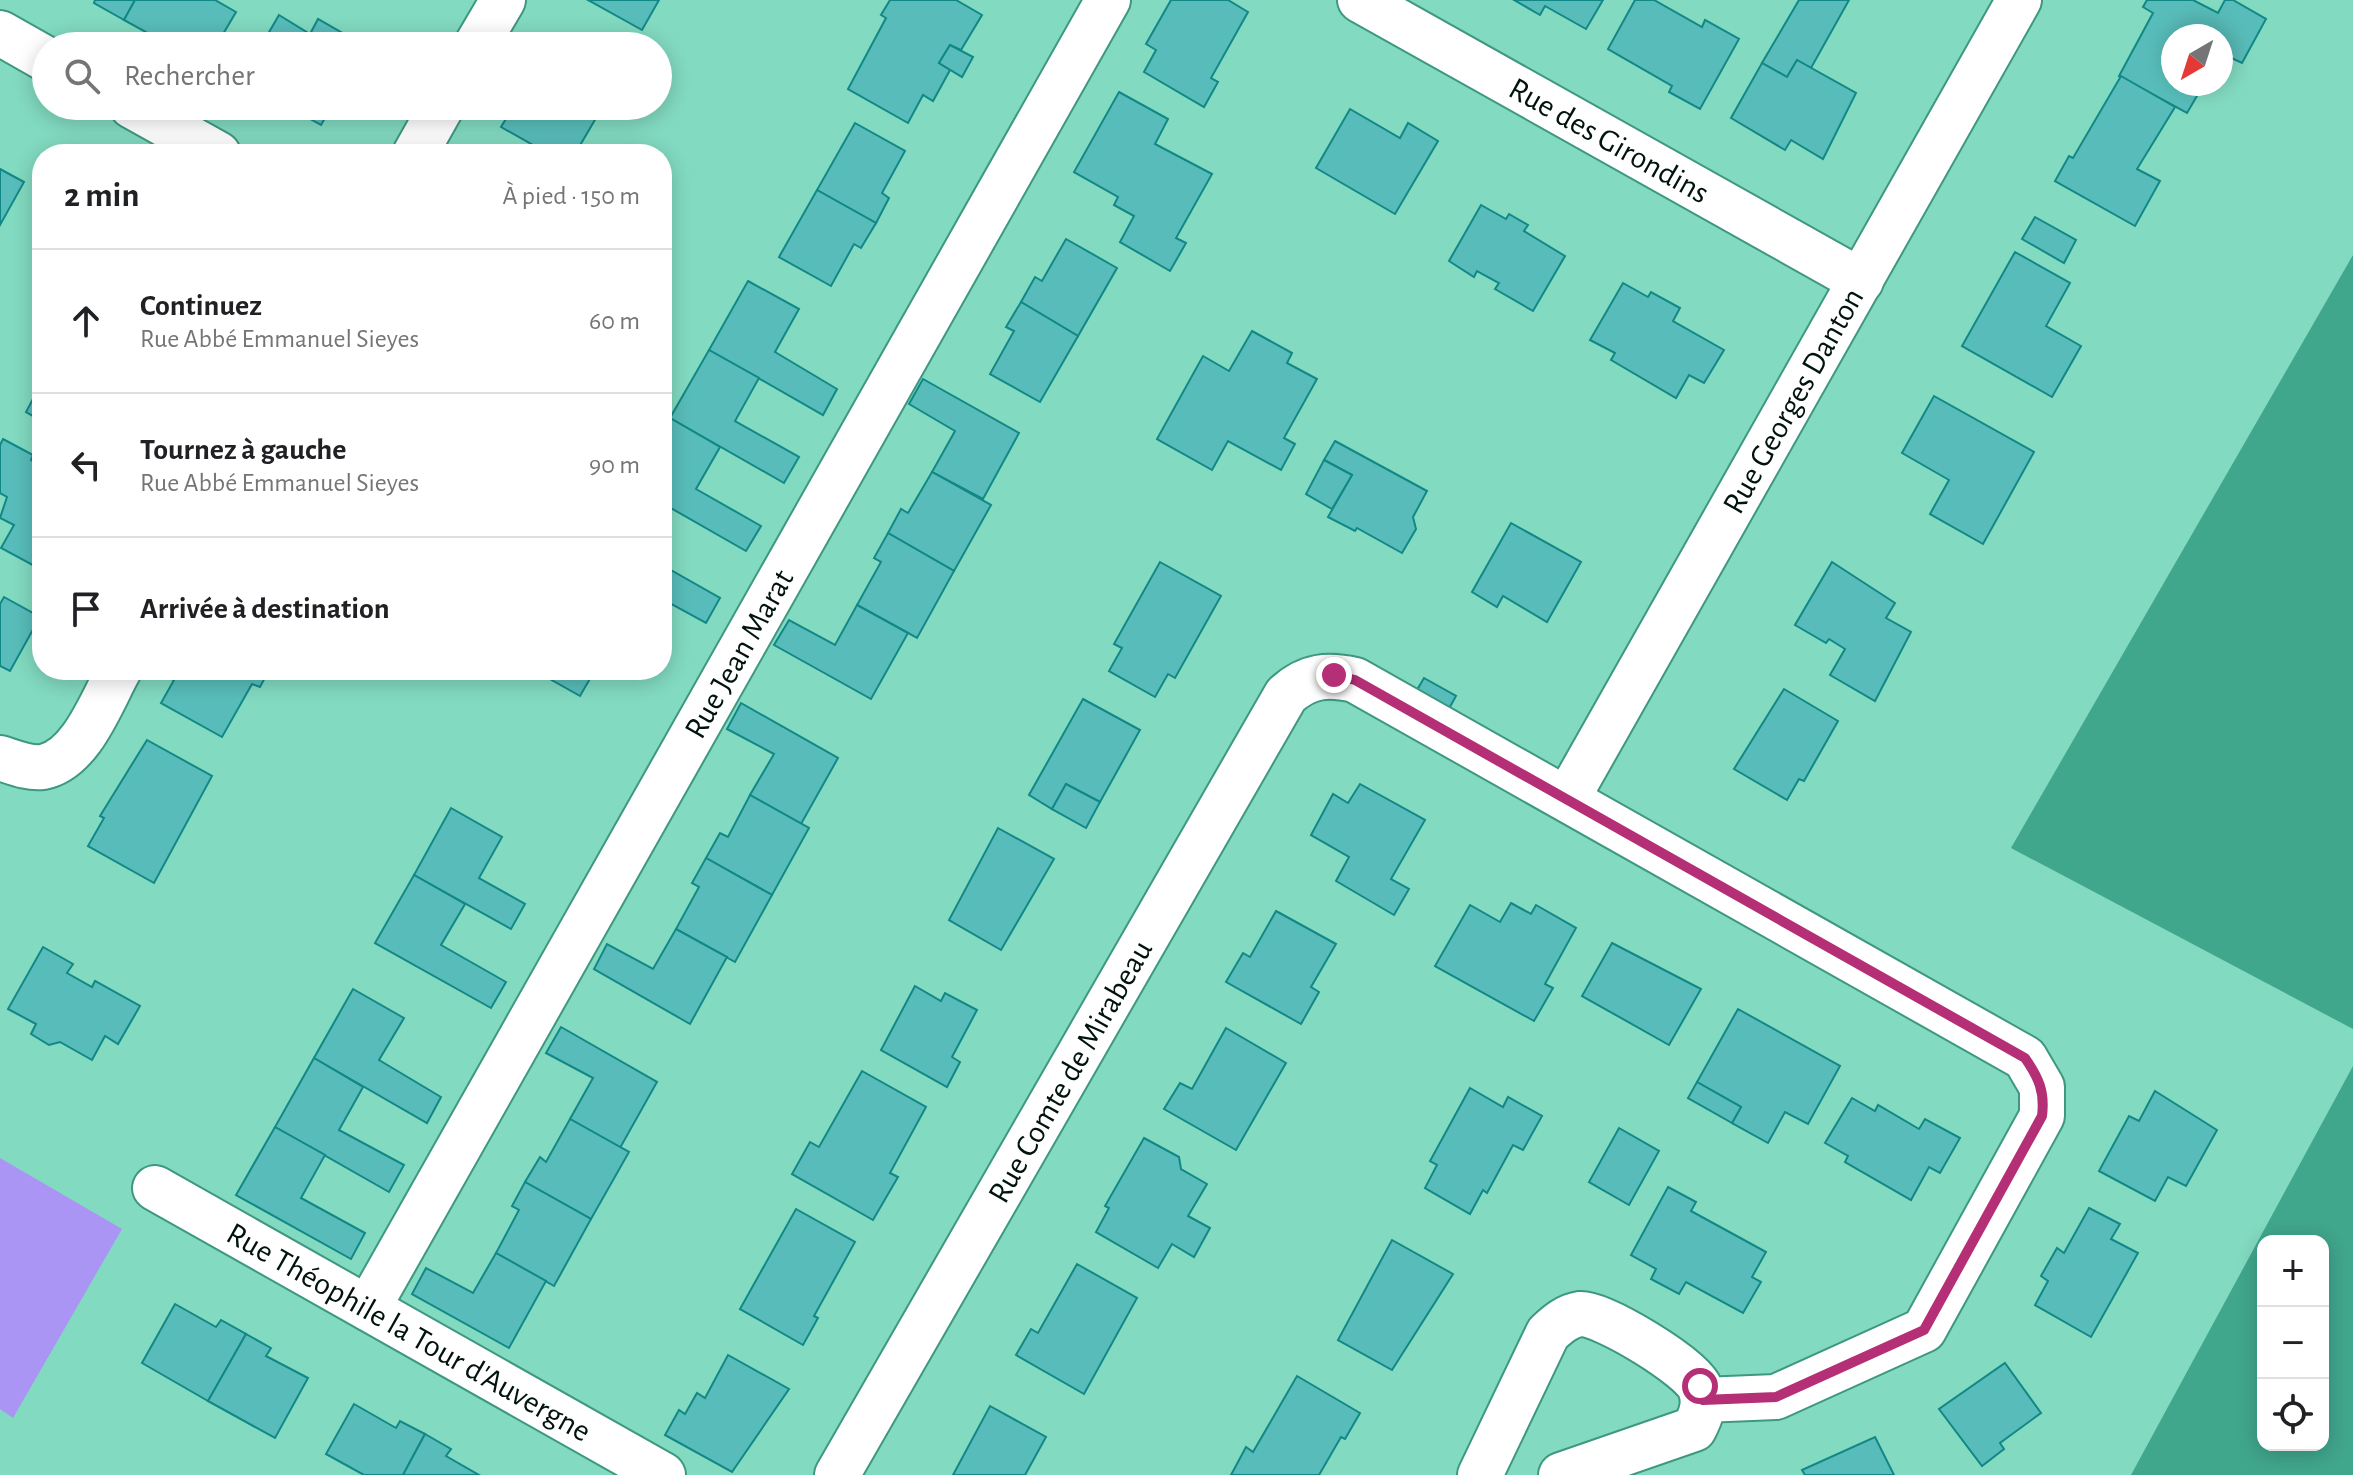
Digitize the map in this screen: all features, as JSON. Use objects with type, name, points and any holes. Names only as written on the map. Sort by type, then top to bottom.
[{"type":"street","points":[[484,32],[503,0]]},
{"type":"street","name":"Rue Jean Marat","points":[[368,1308],[1108,0]]},
{"type":"street","name":"Rue des Girondins","points":[[1360,0],[1861,281]]},
{"type":"street","name":"Rue Georges Danton","points":[[1567,799],[2019,0]]},
{"type":"street","points":[[0,33],[32,51]]},
{"type":"street","points":[[157,120],[200,144]]},
{"type":"street","points":[[421,144],[434,120]]},
{"type":"street","name":"Rue Comte de Mirabeau","points":[[837,1475],[1286,695],[1314,677],[1334,675],[1355,680],[1567,799]]},
{"type":"street","points":[[0,758],[21,765],[43,767],[61,758],[77,745],[113,680]]},
{"type":"street","points":[[1567,799],[2025,1058],[2042,1087],[2042,1116],[1924,1330],[1776,1397],[1703,1400]]},
{"type":"street","name":"Rue Théophile la Tour d'Auvergne","points":[[155,1188],[663,1475]]},
{"type":"street","points":[[1480,1475],[1548,1333],[1567,1318],[1595,1315],[1691,1372],[1703,1400],[1701,1416],[1694,1429],[1561,1475]]},
{"type":"green space","points":[[2353,255],[2353,1029],[2011,848]]},
{"type":"green space","points":[[2353,1066],[2353,1475],[2131,1475],[2257,1243],[2257,1451],[2329,1451],[2329,1235],[2261,1235]]},
{"type":"shaded area","points":[[0,1158],[122,1229],[13,1418],[0,1409]]},
{"type":"building","points":[[95,0],[135,0],[124,20],[94,3]]},
{"type":"building","points":[[135,0],[215,0],[236,12],[224,32],[146,32],[124,20]]},
{"type":"building","points":[[588,0],[659,0],[642,30]]},
{"type":"building","points":[[890,0],[956,0],[982,15],[961,50],[950,45],[939,63],[950,70],[933,101],[923,95],[908,123],[848,89],[886,18],[881,15]]},
{"type":"building","points":[[1171,0],[1228,0],[1248,12],[1211,78],[1218,82],[1204,107],[1144,72],[1156,50],[1146,44]]},
{"type":"building","points":[[1514,0],[1603,0],[1586,29],[1545,6],[1540,15]]},
{"type":"building","points":[[1635,0],[1654,0],[1702,27],[1705,20],[1739,39],[1700,109],[1669,92],[1672,86],[1608,49]]},
{"type":"building","points":[[1799,0],[1849,0],[1811,68],[1797,60],[1787,77],[1762,63]]},
{"type":"building","points":[[2147,0],[2193,0],[2218,13],[2225,0],[2233,0],[2266,19],[2242,63],[2233,59],[2233,24],[2161,24],[2161,96],[2197,96],[2187,113],[2119,76],[2153,13],[2143,7]]},
{"type":"building","points":[[279,15],[307,32],[269,32]]},
{"type":"building","points":[[318,19],[341,32],[311,32]]},
{"type":"building","points":[[950,45],[973,57],[962,77],[939,63]]},
{"type":"building","points":[[1797,60],[1856,93],[1823,159],[1791,140],[1785,150],[1731,118],[1762,63],[1787,77]]},
{"type":"building","points":[[2121,76],[2175,107],[2137,169],[2160,181],[2135,226],[2055,181],[2069,156],[2073,158]]},
{"type":"building","points":[[1119,92],[1168,119],[1155,144],[1212,174],[1176,238],[1186,243],[1170,271],[1120,242],[1134,216],[1114,205],[1118,197],[1074,172]]},
{"type":"building","points":[[1350,109],[1400,138],[1408,123],[1438,141],[1395,214],[1316,168]]},
{"type":"building","points":[[505,120],[595,120],[581,144],[531,144],[501,127]]},
{"type":"building","points":[[855,123],[905,151],[882,193],[889,198],[876,223],[817,190]]},
{"type":"building","points":[[0,169],[24,182],[0,225]]},
{"type":"building","points":[[817,190],[876,223],[861,248],[854,244],[831,286],[779,257]]},
{"type":"building","points":[[1481,205],[1506,219],[1509,214],[1528,225],[1524,231],[1565,256],[1533,311],[1495,289],[1499,283],[1477,271],[1474,277],[1449,261]]},
{"type":"building","points":[[2035,217],[2076,240],[2064,263],[2022,239]]},
{"type":"building","points":[[1066,239],[1117,268],[1078,336],[1021,302],[1035,277],[1042,281]]},
{"type":"building","points":[[2015,252],[2070,283],[2046,326],[2081,346],[2052,397],[1962,346]]},
{"type":"building","points":[[748,281],[799,309],[775,352],[837,389],[823,415],[709,350]]},
{"type":"building","points":[[1623,283],[1648,297],[1651,292],[1680,308],[1673,321],[1724,350],[1704,383],[1689,375],[1676,398],[1611,360],[1615,353],[1590,340]]},
{"type":"building","points":[[1021,302],[1078,336],[1040,402],[990,374],[1014,331],[1006,327]]},
{"type":"building","points":[[1252,331],[1292,353],[1287,363],[1317,379],[1284,438],[1295,444],[1281,470],[1228,441],[1212,470],[1157,439],[1203,356],[1229,371]]},
{"type":"building","points":[[709,350],[759,378],[735,421],[799,457],[784,483],[672,419]]},
{"type":"building","points":[[923,379],[1019,433],[983,499],[932,472],[955,431],[909,404]]},
{"type":"building","points":[[1934,396],[2034,452],[1983,544],[1930,514],[1949,480],[1902,453]]},
{"type":"building","points":[[32,401],[32,415],[26,412]]},
{"type":"building","points":[[672,419],[720,447],[696,489],[761,526],[746,551],[672,509]]},
{"type":"building","points":[[3,439],[32,454],[32,565],[1,548],[14,525],[0,518],[7,497],[0,493],[0,445]]},
{"type":"building","points":[[1335,441],[1427,491],[1413,517],[1416,529],[1402,553],[1357,528],[1355,531],[1328,517],[1352,475],[1324,460]]},
{"type":"building","points":[[1324,460],[1352,475],[1332,509],[1306,494]]},
{"type":"building","points":[[932,472],[991,505],[954,571],[888,533],[901,509],[908,513]]},
{"type":"building","points":[[1511,523],[1581,562],[1547,622],[1503,596],[1497,607],[1472,592]]},
{"type":"building","points":[[888,533],[954,571],[917,638],[857,605],[881,562],[874,558]]},
{"type":"building","points":[[1160,562],[1221,596],[1175,678],[1168,674],[1155,697],[1109,671],[1122,648],[1114,644]]},
{"type":"building","points":[[1832,562],[1895,603],[1886,618],[1911,632],[1875,701],[1830,675],[1845,649],[1829,639],[1826,643],[1795,625]]},
{"type":"building","points":[[672,571],[720,598],[706,623],[672,604]]},
{"type":"building","points":[[4,597],[32,613],[32,631],[10,671],[0,666],[0,604]]},
{"type":"building","points":[[857,605],[908,633],[871,699],[774,645],[789,620],[835,645]]},
{"type":"building","points":[[1424,678],[1456,696],[1446,714],[1414,695]]},
{"type":"building","points":[[174,680],[264,680],[260,687],[252,684],[222,737],[161,703]]},
{"type":"building","points":[[552,680],[589,680],[580,696]]},
{"type":"building","points":[[1784,689],[1838,721],[1804,781],[1799,779],[1787,800],[1734,769]]},
{"type":"building","points":[[1083,699],[1140,730],[1100,802],[1066,784],[1052,809],[1029,795]]},
{"type":"building","points":[[741,703],[838,758],[801,824],[750,795],[774,754],[727,729]]},
{"type":"building","points":[[147,740],[212,776],[154,883],[88,846],[104,818],[100,816]]},
{"type":"building","points":[[1066,784],[1100,802],[1086,828],[1052,809]]},
{"type":"building","points":[[1360,784],[1425,820],[1391,879],[1409,889],[1394,915],[1336,881],[1349,857],[1311,835],[1333,794],[1348,803]]},
{"type":"building","points":[[750,795],[809,828],[772,895],[706,858],[720,833],[728,837]]},
{"type":"building","points":[[451,808],[502,837],[479,878],[525,904],[511,929],[414,875]]},
{"type":"building","points":[[998,828],[1054,859],[1001,950],[949,920]]},
{"type":"building","points":[[706,858],[772,895],[735,962],[676,929],[699,887],[692,883]]},
{"type":"building","points":[[414,875],[465,904],[441,945],[506,982],[491,1008],[375,943]]},
{"type":"building","points":[[1511,903],[1531,914],[1536,905],[1576,928],[1545,984],[1553,988],[1534,1021],[1435,966],[1470,905],[1500,922]]},
{"type":"building","points":[[1276,911],[1336,944],[1311,987],[1319,992],[1301,1024],[1226,982],[1243,953],[1250,957]]},
{"type":"building","points":[[676,929],[727,957],[690,1024],[594,969],[607,944],[653,969]]},
{"type":"building","points":[[1612,943],[1701,989],[1669,1045],[1582,996]]},
{"type":"building","points":[[43,947],[73,964],[67,973],[92,987],[95,981],[140,1006],[118,1044],[105,1036],[92,1060],[60,1042],[49,1045],[31,1034],[36,1024],[8,1009]]},
{"type":"building","points":[[915,986],[941,1001],[945,993],[977,1010],[952,1057],[960,1062],[947,1087],[881,1050]]},
{"type":"building","points":[[353,989],[404,1018],[379,1060],[441,1097],[427,1123],[314,1058]]},
{"type":"building","points":[[1738,1009],[1840,1066],[1808,1124],[1785,1112],[1768,1143],[1732,1123],[1741,1107],[1697,1082]]},
{"type":"building","points":[[561,1027],[657,1082],[620,1148],[570,1119],[593,1078],[546,1053]]},
{"type":"building","points":[[1226,1028],[1286,1063],[1236,1150],[1164,1109],[1180,1083],[1192,1089]]},
{"type":"building","points":[[314,1058],[363,1087],[339,1130],[404,1165],[389,1192],[275,1127]]},
{"type":"building","points":[[862,1071],[926,1107],[890,1173],[898,1177],[873,1220],[792,1174],[810,1142],[819,1147]]},
{"type":"building","points":[[1697,1082],[1741,1107],[1732,1123],[1688,1098]]},
{"type":"building","points":[[1470,1088],[1503,1107],[1508,1097],[1542,1116],[1523,1150],[1513,1145],[1487,1193],[1483,1190],[1470,1214],[1425,1188],[1437,1165],[1430,1161]]},
{"type":"building","points":[[2155,1091],[2217,1130],[2186,1186],[2168,1177],[2155,1201],[2099,1171],[2129,1116],[2139,1121]]},
{"type":"building","points":[[1852,1098],[1875,1111],[1878,1105],[1919,1129],[1925,1119],[1960,1138],[1940,1173],[1929,1167],[1911,1200],[1845,1162],[1848,1156],[1825,1143]]},
{"type":"building","points":[[570,1119],[629,1152],[591,1219],[525,1182],[540,1157],[546,1162]]},
{"type":"building","points":[[275,1127],[325,1155],[301,1198],[365,1233],[351,1259],[236,1195]]},
{"type":"building","points":[[1619,1128],[1659,1151],[1629,1205],[1589,1182]]},
{"type":"building","points":[[1144,1138],[1179,1157],[1181,1169],[1207,1184],[1188,1216],[1210,1228],[1194,1257],[1172,1244],[1158,1268],[1096,1232],[1109,1208],[1105,1206]]},
{"type":"building","points":[[525,1182],[591,1219],[554,1286],[496,1253],[519,1210],[512,1206]]},
{"type":"building","points":[[1668,1187],[1696,1202],[1691,1211],[1766,1252],[1752,1277],[1761,1282],[1743,1313],[1686,1282],[1679,1294],[1651,1279],[1656,1269],[1631,1255]]},
{"type":"building","points":[[2089,1208],[2120,1224],[2111,1239],[2138,1253],[2091,1337],[2035,1305],[2048,1281],[2041,1276],[2057,1248],[2064,1253]]},
{"type":"building","points":[[796,1209],[855,1242],[814,1316],[818,1318],[803,1345],[740,1309]]},
{"type":"building","points":[[1392,1240],[1453,1274],[1392,1370],[1338,1340]]},
{"type":"building","points":[[496,1253],[546,1281],[509,1348],[412,1294],[426,1268],[473,1293]]},
{"type":"building","points":[[1077,1264],[1137,1298],[1084,1394],[1016,1355],[1031,1329],[1038,1333]]},
{"type":"building","points":[[175,1304],[216,1327],[221,1320],[246,1334],[208,1401],[142,1363]]},
{"type":"building","points":[[246,1334],[271,1348],[266,1356],[308,1378],[275,1438],[208,1401]]},
{"type":"building","points":[[728,1355],[789,1389],[732,1472],[665,1435],[679,1410],[685,1414],[697,1393],[705,1398]]},
{"type":"building","points":[[2005,1363],[2041,1413],[2000,1443],[2004,1449],[1982,1466],[1939,1409]]},
{"type":"building","points":[[1297,1376],[1360,1413],[1345,1439],[1341,1437],[1319,1475],[1231,1475],[1246,1447],[1253,1452]]},
{"type":"building","points":[[354,1404],[396,1428],[400,1421],[425,1434],[403,1475],[364,1475],[326,1454]]},
{"type":"building","points":[[990,1406],[1046,1437],[1025,1475],[953,1475]]},
{"type":"building","points":[[425,1434],[451,1449],[446,1456],[479,1475],[403,1475]]},
{"type":"building","points":[[1875,1437],[1894,1475],[1805,1475],[1802,1470]]},
{"type":"route","points":[[1334,675],[1355,680],[2025,1058],[2035,1072],[2042,1087],[2042,1116],[1924,1330],[1776,1397],[1703,1400],[1700,1386]]}]
